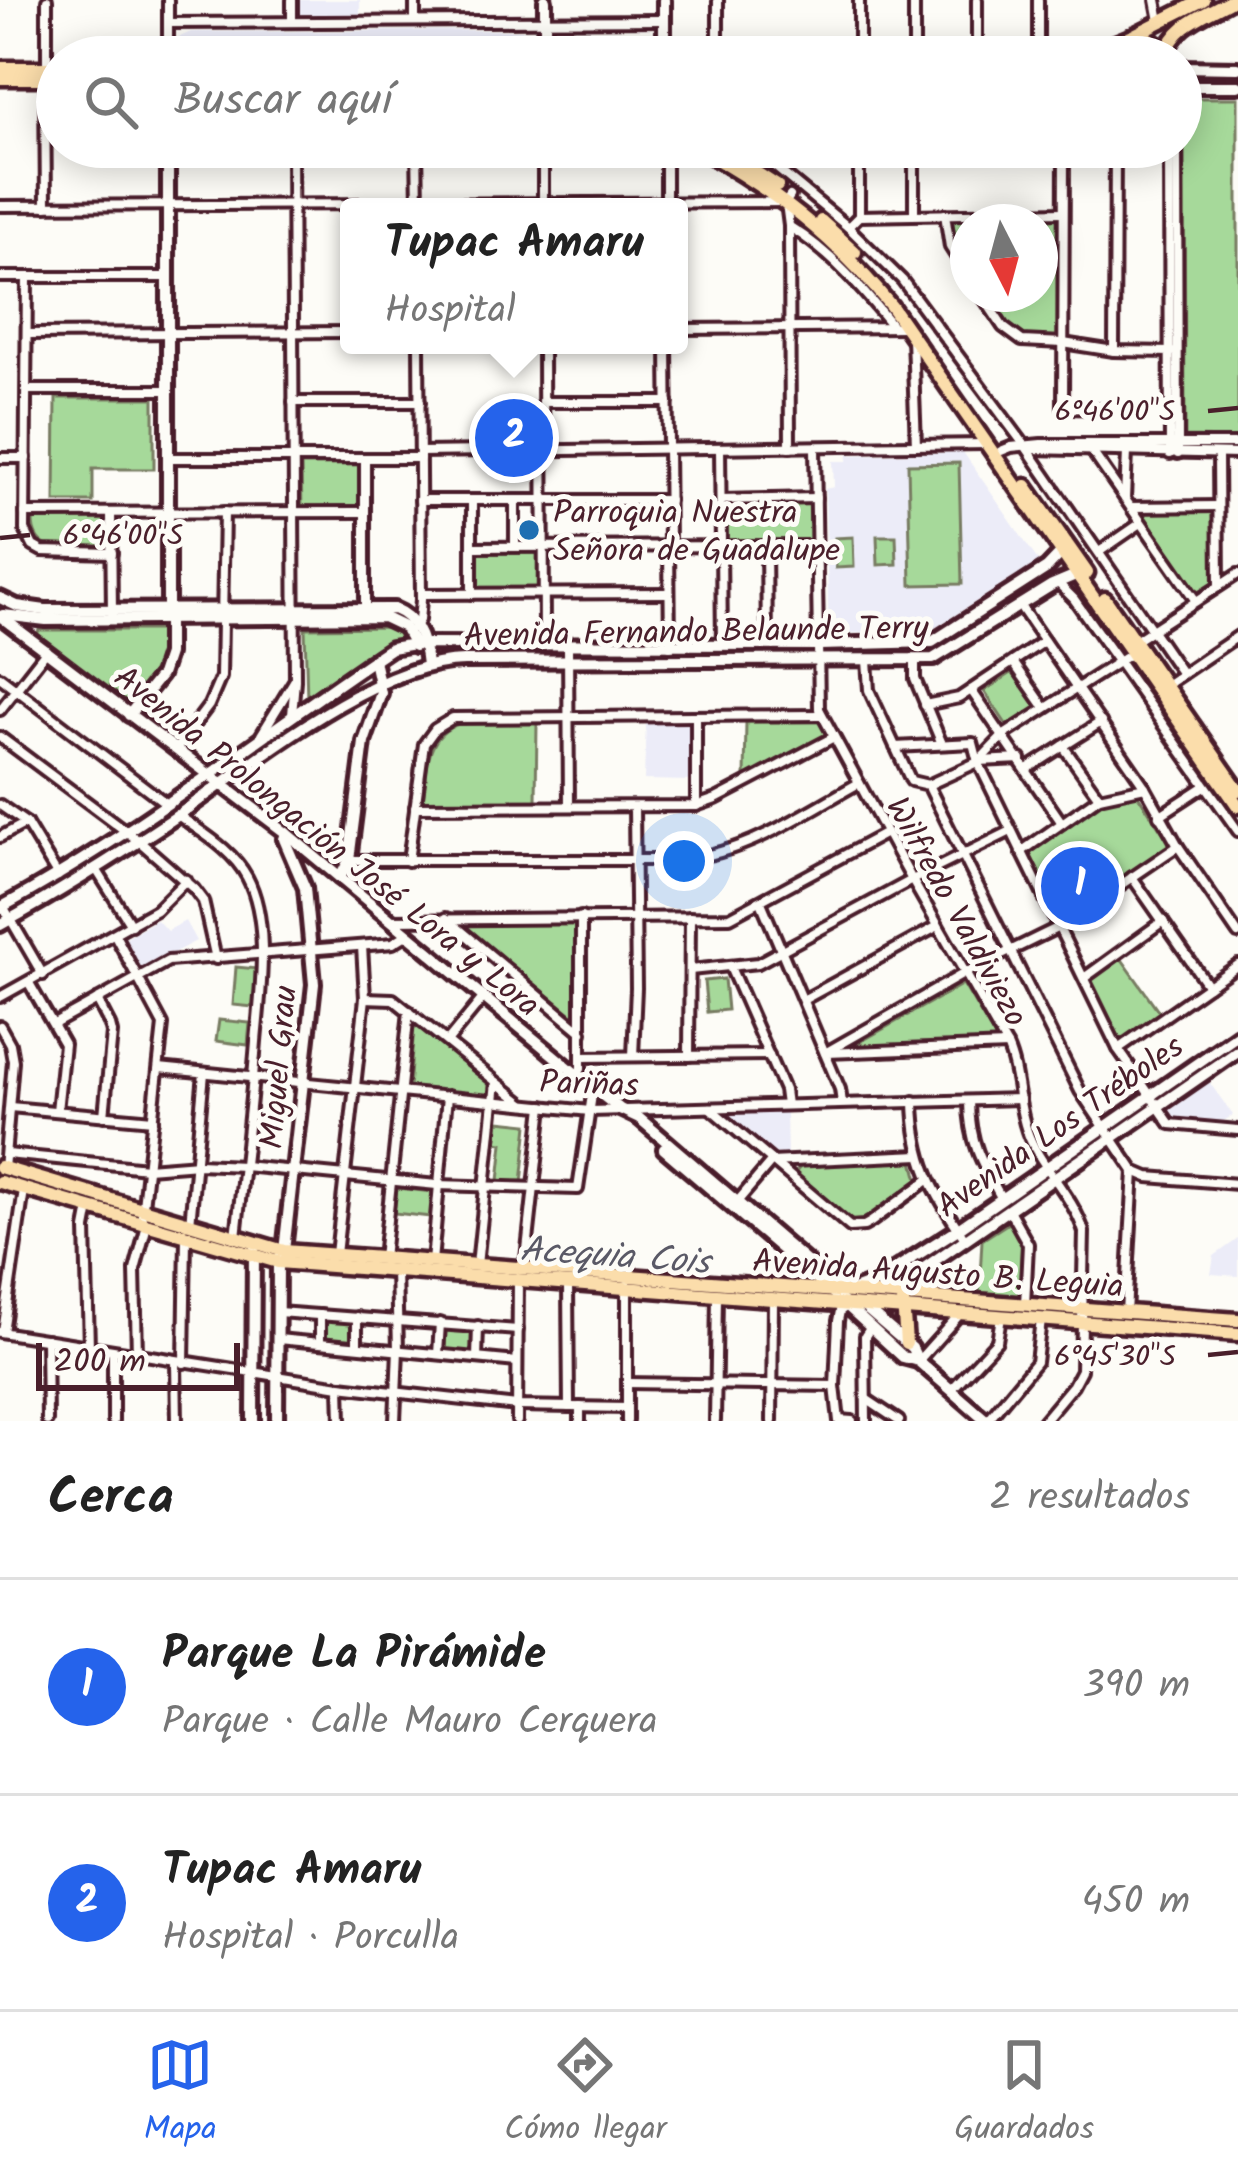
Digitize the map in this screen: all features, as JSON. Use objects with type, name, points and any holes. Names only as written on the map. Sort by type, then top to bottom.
[{"type":"main road","points":[[545,0],[545,36]]},
{"type":"main road","points":[[664,0],[664,36]]},
{"type":"main road","points":[[1133,36],[1203,0]]},
{"type":"main road","points":[[1175,36],[1179,28],[1231,0]]},
{"type":"main road","points":[[1202,67],[1238,68]]},
{"type":"main road","points":[[0,68],[36,72]]},
{"type":"main road","points":[[0,78],[36,74]]},
{"type":"main road","points":[[1202,86],[1238,86]]},
{"type":"main road","points":[[130,715],[166,665],[168,168]]},
{"type":"main road","points":[[733,168],[788,199],[841,250],[1065,549],[1238,806]]},
{"type":"main road","points":[[745,168],[839,237],[872,269],[1065,549]]},
{"type":"main road","name":"Avenida Fernando Belaunde Terry","points":[[2,907],[127,831],[374,660],[415,637],[544,646],[932,642],[1050,564],[1065,549]]},
{"type":"main road","points":[[1050,564],[1060,573],[1060,582]]},
{"type":"main road","name":"Avenida Fernando Belaunde Terry","points":[[5,922],[140,841],[358,693],[427,665],[443,661],[940,657],[1019,606],[1082,573]]},
{"type":"main road","points":[[1,608],[46,620],[365,613],[399,622],[415,637],[427,665]]},
{"type":"main road","name":"Avenida Prolongación José Lora y Lora","points":[[1,608],[47,650],[286,833],[578,1076],[638,1118],[815,1269],[904,1357],[918,1361]]},
{"type":"main road","points":[[1133,647],[1238,790]]},
{"type":"main road","points":[[340,878],[349,860],[364,742],[379,700],[374,660]]},
{"type":"main road","name":"Miguel Grau","points":[[278,1421],[281,1256],[313,996],[305,888],[284,839],[286,833]]},
{"type":"main road","points":[[305,888],[325,866]]},
{"type":"main road","name":"Avenida Los Tréboles","points":[[842,1297],[961,1234],[1152,1101],[1238,1034]]},
{"type":"main road","name":"Avenida Los Tréboles","points":[[1152,1101],[1238,1051]]},
{"type":"main road","name":"Avenida Augusto B. Leguia","points":[[3,1168],[24,1189],[281,1256],[396,1271],[521,1274],[842,1297],[1041,1320],[1082,1316]]},
{"type":"main road","name":"Avenida Augusto B. Leguia","points":[[3,1168],[143,1218]]},
{"type":"main road","name":"Avenida Augusto B. Leguia","points":[[189,1230],[236,1237],[254,1250]]},
{"type":"main road","name":"Avenida Los Tréboles","points":[[903,1303],[908,1279],[961,1234]]},
{"type":"main road","points":[[253,1421],[254,1250]]},
{"type":"main road","name":"Avenida Augusto B. Leguia","points":[[281,1256],[478,1265],[568,1284],[627,1282],[773,1300],[842,1297],[865,1307],[1025,1305],[1082,1316],[1238,1320]]},
{"type":"main road","points":[[903,1303],[906,1343]]},
{"type":"main road","points":[[865,1307],[987,1421]]},
{"type":"main road","name":"Avenida Augusto B. Leguia","points":[[1125,1319],[1238,1334]]},
{"type":"street","points":[[46,0],[48,36]]},
{"type":"street","points":[[168,0],[168,36]]},
{"type":"street","points":[[292,0],[292,22]]},
{"type":"street","points":[[415,0],[415,21]]},
{"type":"street","points":[[718,0],[718,36]]},
{"type":"street","points":[[859,0],[860,36]]},
{"type":"street","points":[[914,0],[914,36]]},
{"type":"street","points":[[977,0],[977,36]]},
{"type":"street","points":[[1037,0],[1038,36]]},
{"type":"street","points":[[1156,0],[1160,21]]},
{"type":"street","points":[[168,23],[664,20]]},
{"type":"street","points":[[46,206],[47,168]]},
{"type":"street","points":[[292,168],[292,718],[298,733]]},
{"type":"street","points":[[417,168],[418,198]]},
{"type":"street","points":[[776,168],[902,280],[1026,447],[1182,674]]},
{"type":"street","points":[[860,168],[860,216]]},
{"type":"street","points":[[914,168],[914,214]]},
{"type":"street","points":[[1064,168],[1064,408],[1111,409]]},
{"type":"street","points":[[1114,168],[1114,351]]},
{"type":"street","points":[[1173,168],[1174,449]]},
{"type":"street","points":[[688,203],[788,199],[790,447]]},
{"type":"street","points":[[0,206],[340,204]]},
{"type":"street","points":[[848,227],[860,216],[1063,212]]},
{"type":"street","points":[[945,214],[950,247]]},
{"type":"street","points":[[789,226],[870,290]]},
{"type":"street","points":[[0,277],[168,277]]},
{"type":"street","points":[[27,277],[25,530],[33,546],[52,553],[112,553]]},
{"type":"street","points":[[994,312],[1013,338],[1031,343],[1173,352]]},
{"type":"street","points":[[688,329],[903,330],[916,446]]},
{"type":"street","points":[[27,334],[340,332]]},
{"type":"street","points":[[415,637],[421,594],[419,354]]},
{"type":"street","points":[[543,354],[544,646]]},
{"type":"street","points":[[667,354],[670,646]]},
{"type":"street","points":[[27,390],[168,391]]},
{"type":"street","points":[[293,401],[420,402]]},
{"type":"street","points":[[543,402],[668,402]]},
{"type":"street","points":[[168,458],[986,444]]},
{"type":"street","points":[[1001,452],[1010,447],[1127,452],[1238,444]]},
{"type":"street","name":"Wilfredo Valdiviezo","points":[[815,447],[821,716],[1007,1046],[1027,1132],[1082,1223],[1086,1238],[1082,1361],[1078,1378],[1043,1421]]},
{"type":"street","points":[[1026,447],[1238,454]]},
{"type":"street","points":[[720,448],[722,646]]},
{"type":"street","points":[[1092,452],[1196,602]]},
{"type":"street","points":[[1127,452],[1128,503]]},
{"type":"street","points":[[1218,454],[1219,586]]},
{"type":"street","points":[[0,458],[26,458]]},
{"type":"street","points":[[364,458],[365,613]]},
{"type":"street","points":[[721,500],[816,497]]},
{"type":"street","points":[[420,500],[669,500]]},
{"type":"street","points":[[472,500],[472,594]]},
{"type":"street","points":[[515,500],[515,547]]},
{"type":"street","points":[[1128,503],[1219,506]]},
{"type":"street","points":[[175,750],[216,692],[224,661],[224,512]]},
{"type":"street","points":[[25,513],[364,512]]},
{"type":"street","points":[[111,513],[112,615]]},
{"type":"street","points":[[1099,552],[1141,523]]},
{"type":"street","points":[[766,546],[767,646]]},
{"type":"street","points":[[473,547],[817,546]]},
{"type":"street","points":[[978,762],[1004,735],[1118,662],[1151,631],[1238,574]]},
{"type":"street","points":[[1060,582],[1238,831]]},
{"type":"street","points":[[421,594],[669,593]]},
{"type":"street","points":[[1019,606],[1145,787],[1178,846],[1238,934]]},
{"type":"street","points":[[1165,686],[1238,636]]},
{"type":"street","points":[[925,705],[953,701],[1044,641]]},
{"type":"street","points":[[568,646],[569,807]]},
{"type":"street","points":[[0,710],[47,650]]},
{"type":"street","points":[[867,659],[868,690],[910,781],[928,785],[978,762],[1021,759]]},
{"type":"street","points":[[915,659],[915,679],[942,744]]},
{"type":"street","points":[[1013,662],[1046,708]]},
{"type":"street","points":[[0,677],[167,804]]},
{"type":"street","points":[[255,746],[295,680]]},
{"type":"street","points":[[971,690],[1062,823]]},
{"type":"street","points":[[695,716],[696,806]]},
{"type":"street","points":[[408,861],[424,744],[444,722],[461,717],[821,716]]},
{"type":"street","points":[[1027,769],[1101,722]]},
{"type":"street","points":[[0,736],[186,880],[203,901],[216,958]]},
{"type":"street","points":[[415,807],[696,806],[834,737]]},
{"type":"street","points":[[895,747],[973,743],[978,762],[1118,1049],[1152,1101],[1170,1124],[1238,1130]]},
{"type":"street","points":[[1064,746],[1099,797]]},
{"type":"street","points":[[1197,774],[1210,765]]},
{"type":"street","points":[[349,860],[691,860],[725,853],[859,783]]},
{"type":"street","points":[[928,785],[1081,1091],[1134,1171],[1148,1177],[1238,1184]]},
{"type":"street","points":[[1160,816],[1205,786]]},
{"type":"street","points":[[1021,852],[1099,797],[1145,787]]},
{"type":"street","points":[[0,805],[26,823],[58,875]]},
{"type":"street","points":[[633,1056],[634,807]]},
{"type":"street","points":[[178,815],[229,853],[255,896],[261,954],[254,1078],[236,1237]]},
{"type":"street","points":[[0,837],[26,823]]},
{"type":"street","points":[[690,970],[758,963],[1011,831]]},
{"type":"street","points":[[390,921],[730,917],[886,833]]},
{"type":"street","points":[[825,1054],[965,973],[1059,927],[1178,846]]},
{"type":"street","points":[[96,869],[131,925]]},
{"type":"street","points":[[1132,877],[1208,986]]},
{"type":"street","points":[[0,997],[156,910],[186,880]]},
{"type":"street","points":[[760,902],[842,1102]]},
{"type":"street","points":[[2,907],[5,922],[43,975]]},
{"type":"street","points":[[578,1076],[581,917]]},
{"type":"street","points":[[689,1056],[690,917]]},
{"type":"street","points":[[446,918],[582,1032]]},
{"type":"street","points":[[1084,978],[1162,921]]},
{"type":"street","points":[[803,1000],[938,926]]},
{"type":"street","points":[[116,935],[163,1025],[135,1270],[136,1355]]},
{"type":"street","points":[[54,1024],[168,961],[393,943],[406,935]]},
{"type":"street","points":[[336,1255],[365,998],[362,946]]},
{"type":"street","points":[[1118,1049],[1238,965]]},
{"type":"street","points":[[730,967],[784,1090],[786,1105]]},
{"type":"street","points":[[29,983],[62,1037],[65,1053],[58,1111]]},
{"type":"street","points":[[365,998],[393,999],[524,1104]]},
{"type":"street","points":[[447,1042],[483,998]]},
{"type":"street","points":[[97,1000],[112,1033],[104,1116]]},
{"type":"street","points":[[383,1258],[409,1011]]},
{"type":"street","points":[[0,1026],[12,1052],[3,1168],[198,1164],[437,1185],[578,1189],[593,1088]]},
{"type":"street","points":[[825,1054],[1007,1046]]},
{"type":"street","points":[[581,1057],[769,1055]]},
{"type":"street","name":"Pariñas","points":[[159,1068],[590,1111],[1020,1099]]},
{"type":"street","points":[[177,1421],[204,1072]]},
{"type":"street","points":[[478,1265],[496,1082]]},
{"type":"street","points":[[432,1262],[447,1096]]},
{"type":"street","points":[[969,1101],[977,1155],[1028,1244],[1025,1305]]},
{"type":"street","points":[[914,1102],[928,1180],[961,1234]]},
{"type":"street","points":[[517,1421],[521,1274],[543,1106]]},
{"type":"street","points":[[10,1107],[153,1120]]},
{"type":"street","points":[[709,1107],[843,1224],[855,1228],[871,1222],[928,1180]]},
{"type":"street","points":[[1225,1129],[1238,1119]]},
{"type":"street","points":[[734,1204],[771,1162],[920,1155]]},
{"type":"street","points":[[1125,1319],[1134,1171]]},
{"type":"street","points":[[24,1189],[2,1332],[396,1393],[517,1406],[627,1408]]},
{"type":"street","points":[[89,1347],[86,1229],[90,1208]]},
{"type":"street","points":[[395,1421],[396,1271]]},
{"type":"street","points":[[627,1282],[628,1421]]},
{"type":"street","points":[[568,1284],[575,1407],[580,1421]]},
{"type":"street","points":[[715,1421],[717,1296]]},
{"type":"street","points":[[842,1297],[835,1386],[839,1420],[852,1421]]},
{"type":"street","points":[[772,1421],[773,1300]]},
{"type":"street","points":[[278,1312],[518,1330]]},
{"type":"street","points":[[918,1361],[960,1313]]},
{"type":"street","points":[[320,1315],[320,1343]]},
{"type":"street","points":[[357,1317],[357,1346]]},
{"type":"street","points":[[952,1390],[999,1338],[1001,1317]]},
{"type":"street","points":[[987,1421],[1036,1362],[1041,1320]]},
{"type":"street","points":[[438,1354],[440,1323]]},
{"type":"street","points":[[477,1358],[478,1326]]},
{"type":"street","points":[[866,1421],[865,1336],[871,1328]]},
{"type":"street","points":[[278,1339],[518,1362]]},
{"type":"street","points":[[46,1340],[47,1421]]},
{"type":"street","points":[[113,1351],[113,1421]]},
{"type":"street","points":[[627,1383],[835,1386]]},
{"type":"street","points":[[340,1386],[341,1421]]},
{"type":"street","points":[[865,1398],[899,1421]]},
{"type":"street","points":[[964,1421],[974,1410]]},
{"type":"shaded area","points":[[297,0],[360,0],[360,15],[297,15]]},
{"type":"shaded area","points":[[522,30],[529,36],[182,36],[191,32]]},
{"type":"shaded area","points":[[494,430],[534,430],[535,445],[494,445]]},
{"type":"shaded area","points":[[963,452],[1039,562],[930,631],[829,634],[825,489],[834,487],[833,461],[847,461],[848,455]]},
{"type":"shaded area","points":[[646,720],[690,720],[694,725],[693,781],[644,780]]},
{"type":"shaded area","points":[[157,920],[167,931],[185,921],[196,941],[142,969],[125,938]]},
{"type":"shaded area","points":[[1209,1082],[1233,1115],[1222,1122],[1175,1119],[1168,1110]]},
{"type":"shaded area","points":[[786,1112],[787,1154],[771,1154],[726,1113]]},
{"type":"shaded area","points":[[1238,1239],[1238,1276],[1211,1274],[1214,1256]]},
{"type":"green space","points":[[1202,98],[1238,98],[1238,438],[1185,437],[1184,168],[1202,168]]},
{"type":"green space","points":[[1059,218],[1060,340],[1021,335],[997,312],[1058,312]]},
{"type":"green space","points":[[56,398],[154,398],[154,469],[93,469],[93,502],[55,502]]},
{"type":"green space","points":[[959,463],[962,584],[911,585],[908,464]]},
{"type":"green space","points":[[301,465],[359,465],[360,507],[302,508]]},
{"type":"green space","points":[[811,500],[812,542],[726,543],[725,504]]},
{"type":"green space","points":[[1213,509],[1216,582],[1196,595],[1141,510]]},
{"type":"green space","points":[[107,518],[108,549],[71,550],[40,541],[33,519]]},
{"type":"green space","points":[[877,536],[896,536],[897,564],[878,565]]},
{"type":"green space","points":[[853,537],[854,567],[836,568],[835,538]]},
{"type":"green space","points":[[478,551],[539,552],[538,590],[478,590]]},
{"type":"green space","points":[[1042,579],[1046,582],[934,654],[827,656],[826,652],[932,647]]},
{"type":"green space","points":[[396,627],[399,639],[307,700],[305,628]]},
{"type":"green space","points":[[39,630],[161,630],[159,666],[129,707],[37,634]]},
{"type":"green space","points":[[809,649],[809,655],[578,656],[576,652]]},
{"type":"green space","points":[[442,650],[561,651],[559,655],[443,656]]},
{"type":"green space","points":[[1013,672],[1037,707],[1008,727],[984,691]]},
{"type":"green space","points":[[465,722],[537,722],[536,802],[423,802],[435,742]]},
{"type":"green space","points":[[746,722],[821,722],[828,736],[745,779]]},
{"type":"green space","points":[[1137,794],[1172,846],[1063,921],[1029,854],[1105,801]]},
{"type":"green space","points":[[576,924],[575,1017],[465,927],[467,925]]},
{"type":"green space","points":[[1121,958],[1160,1013],[1120,1042],[1090,979]]},
{"type":"green space","points":[[236,967],[258,969],[254,1007],[233,1005]]},
{"type":"green space","points":[[724,979],[727,1010],[707,1012],[704,981]]},
{"type":"green space","points":[[963,984],[995,1038],[993,1042],[853,1046]]},
{"type":"green space","points":[[219,1020],[250,1023],[248,1045],[216,1041]]},
{"type":"green space","points":[[419,1024],[495,1085],[493,1097],[409,1088],[414,1027]]},
{"type":"green space","points":[[499,1121],[528,1124],[522,1183],[499,1181],[503,1143],[496,1142]]},
{"type":"green space","points":[[913,1161],[918,1180],[855,1225],[795,1173],[801,1166]]},
{"type":"green space","points":[[397,1188],[433,1192],[431,1217],[394,1213]]},
{"type":"green space","points":[[1010,1222],[1022,1241],[1019,1298],[979,1295],[982,1240]]},
{"type":"green space","points":[[325,1320],[355,1321],[355,1343],[326,1341]]},
{"type":"green space","points":[[446,1329],[476,1331],[475,1353],[445,1351]]},
{"type":"waterway","name":"Acequia Cois","points":[[708,1288],[819,1297]]},
{"type":"waterway","name":"Acequia Cois","points":[[876,1301],[957,1306]]},
{"type":"waterway","name":"Acequia Cois","points":[[1079,1315],[1238,1327]]},
{"type":"place","name":"Tupac Amaru","points":[[514,438]]},
{"type":"place","name":"Parroquia Nuestra Señora de Guadalupe","points":[[529,530]]},
{"type":"place","name":"Parque La Pirámide","points":[[1080,886]]}]
